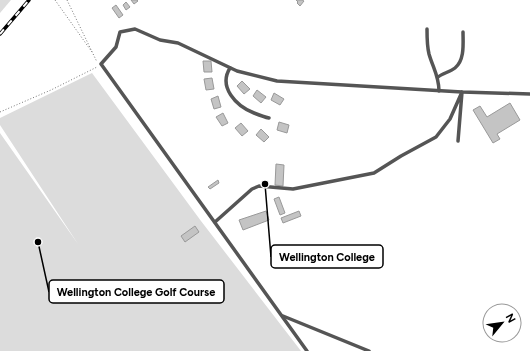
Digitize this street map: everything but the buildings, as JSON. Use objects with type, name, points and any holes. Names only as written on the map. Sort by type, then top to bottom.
[{"type":"lane","points":[[307,351],[101,64],[116,47],[120,32],[135,28],[160,40],[178,43],[237,71],[277,81],[438,91],[530,94]]},
{"type":"lane","points":[[427,29],[429,54],[438,77],[438,91]]},
{"type":"lane","points":[[438,77],[455,68],[458,64],[462,53],[463,32]]},
{"type":"lane","points":[[230,68],[226,78],[226,83],[230,93],[244,108],[269,118]]},
{"type":"lane","points":[[215,222],[252,189],[259,186],[293,189],[374,173],[436,137],[450,119],[462,92]]},
{"type":"lane","points":[[458,141],[462,92]]},
{"type":"lane","points":[[282,316],[369,351]]},
{"type":"path","points":[[55,0],[94,56]]},
{"type":"path","points":[[0,112],[51,90],[98,66],[67,0]]},
{"type":"shaded area","points":[[0,0],[11,0],[0,13]]},
{"type":"shaded area","points":[[92,73],[201,221],[301,351],[0,351],[0,133],[78,244],[0,125],[0,118]]},
{"type":"railway","points":[[0,34],[29,0]]},
{"type":"place","name":"Wellington College","points":[[265,184]]},
{"type":"place","name":"Wellington College Golf Course","points":[[38,242]]}]
